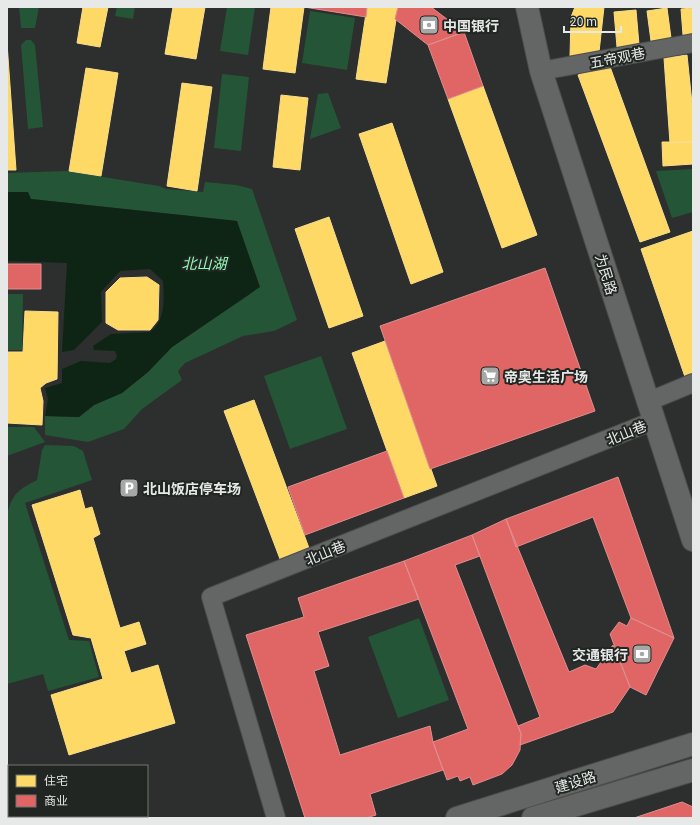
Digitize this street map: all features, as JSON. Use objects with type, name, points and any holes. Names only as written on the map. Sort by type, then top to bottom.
[{"type":"street","name":"为民路","points":[[527,7],[542,71],[650,411],[693,540]]},
{"type":"street","name":"五帝观巷","points":[[542,71],[693,43]]},
{"type":"street","points":[[650,411],[693,383]]},
{"type":"street","name":"北山巷","points":[[276,818],[211,597],[650,411]]},
{"type":"street","name":"建设路","points":[[457,818],[693,744]]},
{"type":"street","name":"建设路","points":[[533,818],[693,770]]},
{"type":"green space","points":[[19,7],[39,7],[35,28],[21,28]]},
{"type":"green space","points":[[117,7],[135,7],[133,19],[115,16]]},
{"type":"green space","points":[[227,7],[255,7],[248,55],[220,51]]},
{"type":"green space","points":[[310,11],[355,18],[347,70],[302,63]]},
{"type":"green space","points":[[26,40],[31,40],[35,45],[43,127],[28,129],[21,45]]},
{"type":"green space","points":[[222,74],[249,77],[241,151],[214,148]]},
{"type":"green space","points":[[328,93],[341,128],[310,139],[318,94]]},
{"type":"green space","points":[[693,169],[693,212],[672,218],[656,171]]},
{"type":"green space","points":[[66,171],[159,186],[166,189],[203,192],[205,182],[236,185],[252,189],[297,320],[274,331],[243,336],[185,363],[178,371],[182,380],[142,409],[124,429],[88,442],[45,435],[45,416],[79,417],[94,405],[122,393],[148,372],[172,347],[250,294],[237,221],[31,199],[27,192],[7,192],[7,173]]},
{"type":"green space","points":[[7,294],[23,294],[22,350],[7,350]]},
{"type":"green space","points":[[321,356],[347,429],[290,449],[264,376]]},
{"type":"green space","points":[[7,427],[34,427],[45,442],[7,456]]},
{"type":"green space","points":[[45,445],[74,446],[83,451],[92,480],[25,503],[69,640],[89,641],[99,677],[48,691],[43,674],[7,684],[7,514],[17,493],[37,480],[42,450]]},
{"type":"green space","points":[[419,618],[449,700],[398,718],[368,637]]},
{"type":"water","name":"北山湖","points":[[7,192],[28,192],[31,199],[237,221],[260,287],[172,347],[148,372],[122,393],[94,405],[79,417],[45,416],[48,399],[45,388],[62,383],[62,369],[81,361],[110,363],[116,359],[117,356],[115,351],[94,350],[93,346],[111,334],[150,332],[155,327],[159,322],[163,308],[163,281],[150,269],[120,271],[101,292],[102,322],[74,350],[62,352],[67,263],[7,261]]},
{"type":"building: 住宅","points":[[83,7],[108,7],[100,47],[77,43]]},
{"type":"building: 住宅","points":[[173,7],[205,7],[196,59],[165,54]]},
{"type":"building: 住宅","points":[[271,7],[304,7],[295,73],[263,69]]},
{"type":"building: 住宅","points":[[367,7],[398,7],[386,83],[356,79]]},
{"type":"building: 住宅","points":[[575,7],[604,7],[599,52],[570,56],[571,17]]},
{"type":"building: 住宅","points":[[667,8],[671,38],[651,41],[647,11]]},
{"type":"building: 住宅","points":[[693,8],[693,34],[683,35],[681,9]]},
{"type":"building: 住宅","points":[[636,10],[639,45],[617,47],[614,12]]},
{"type":"building: 住宅","points":[[7,43],[16,170],[7,170]]},
{"type":"building: 住宅","points":[[687,55],[693,113],[693,142],[670,143],[664,58]]},
{"type":"building: 住宅","points":[[609,64],[670,232],[640,242],[578,75]]},
{"type":"building: 住宅","points":[[86,68],[118,73],[101,176],[69,171]]},
{"type":"building: 住宅","points":[[182,83],[212,87],[197,191],[167,186]]},
{"type":"building: 住宅","points":[[483,86],[537,235],[502,248],[448,99]]},
{"type":"building: 住宅","points":[[281,95],[308,98],[300,170],[273,167]]},
{"type":"building: 住宅","points":[[392,123],[443,272],[411,284],[359,134]]},
{"type":"building: 住宅","points":[[662,142],[693,142],[693,164],[663,166]]},
{"type":"building: 住宅","points":[[329,217],[363,316],[329,328],[295,229]]},
{"type":"building: 住宅","points":[[693,231],[693,374],[685,377],[641,249]]},
{"type":"building: 住宅","points":[[147,277],[159,285],[158,320],[150,330],[118,330],[106,323],[106,292],[120,278]]},
{"type":"building: 住宅","points":[[25,311],[58,312],[57,379],[46,383],[40,388],[43,401],[42,425],[7,423],[7,352],[23,352]]},
{"type":"building: 住宅","points":[[385,341],[437,486],[404,498],[352,353]]},
{"type":"building: 住宅","points":[[254,400],[309,548],[280,559],[224,411]]},
{"type":"building: 住宅","points":[[80,490],[85,509],[92,507],[100,534],[93,538],[120,628],[139,622],[146,644],[124,651],[131,673],[158,665],[175,723],[69,755],[51,695],[103,679],[91,638],[73,635],[32,505]]},
{"type":"building: 商业","points":[[304,7],[367,7],[366,17]]},
{"type":"building: 商业","name":"中国银行","points":[[398,7],[431,7],[464,32],[428,45],[395,19]]},
{"type":"building: 商业","points":[[464,32],[483,86],[448,99],[428,45]]},
{"type":"building: 商业","points":[[7,264],[41,264],[41,289],[7,289]]},
{"type":"building: 商业","name":"帝奥生活广场","points":[[545,268],[595,411],[430,469],[380,326]]},
{"type":"building: 商业","points":[[387,451],[404,498],[305,535],[288,487]]},
{"type":"building: 商业","points":[[618,477],[674,638],[631,618],[593,517],[516,547],[506,519]]},
{"type":"building: 商业","points":[[506,519],[569,672],[585,665],[596,669],[613,645],[630,687],[613,712],[520,745],[521,734],[518,726],[540,717],[472,535]]},
{"type":"building: 商业","points":[[472,535],[480,556],[455,565],[521,734],[520,750],[512,765],[502,774],[473,785],[470,777],[460,781],[458,776],[447,780],[433,742],[468,729],[404,561]]},
{"type":"building: 商业","points":[[404,561],[419,599],[318,632],[329,666],[314,671],[340,755],[430,726],[433,742],[443,770],[370,794],[376,815],[366,818],[305,818],[246,635],[304,617],[298,598]]},
{"type":"building: 商业","name":"交通银行","points":[[631,618],[674,638],[646,695],[630,687],[610,634],[619,622],[627,626]]},
{"type":"building: 商业","points":[[682,802],[693,807],[693,818],[634,818]]},
{"type":"place","name":"中国银行","points":[[429,25]]},
{"type":"place","name":"帝奥生活广场","points":[[490,376]]},
{"type":"place","name":"北山饭店停车场","points":[[129,488]]},
{"type":"place","name":"交通银行","points":[[642,654]]}]
